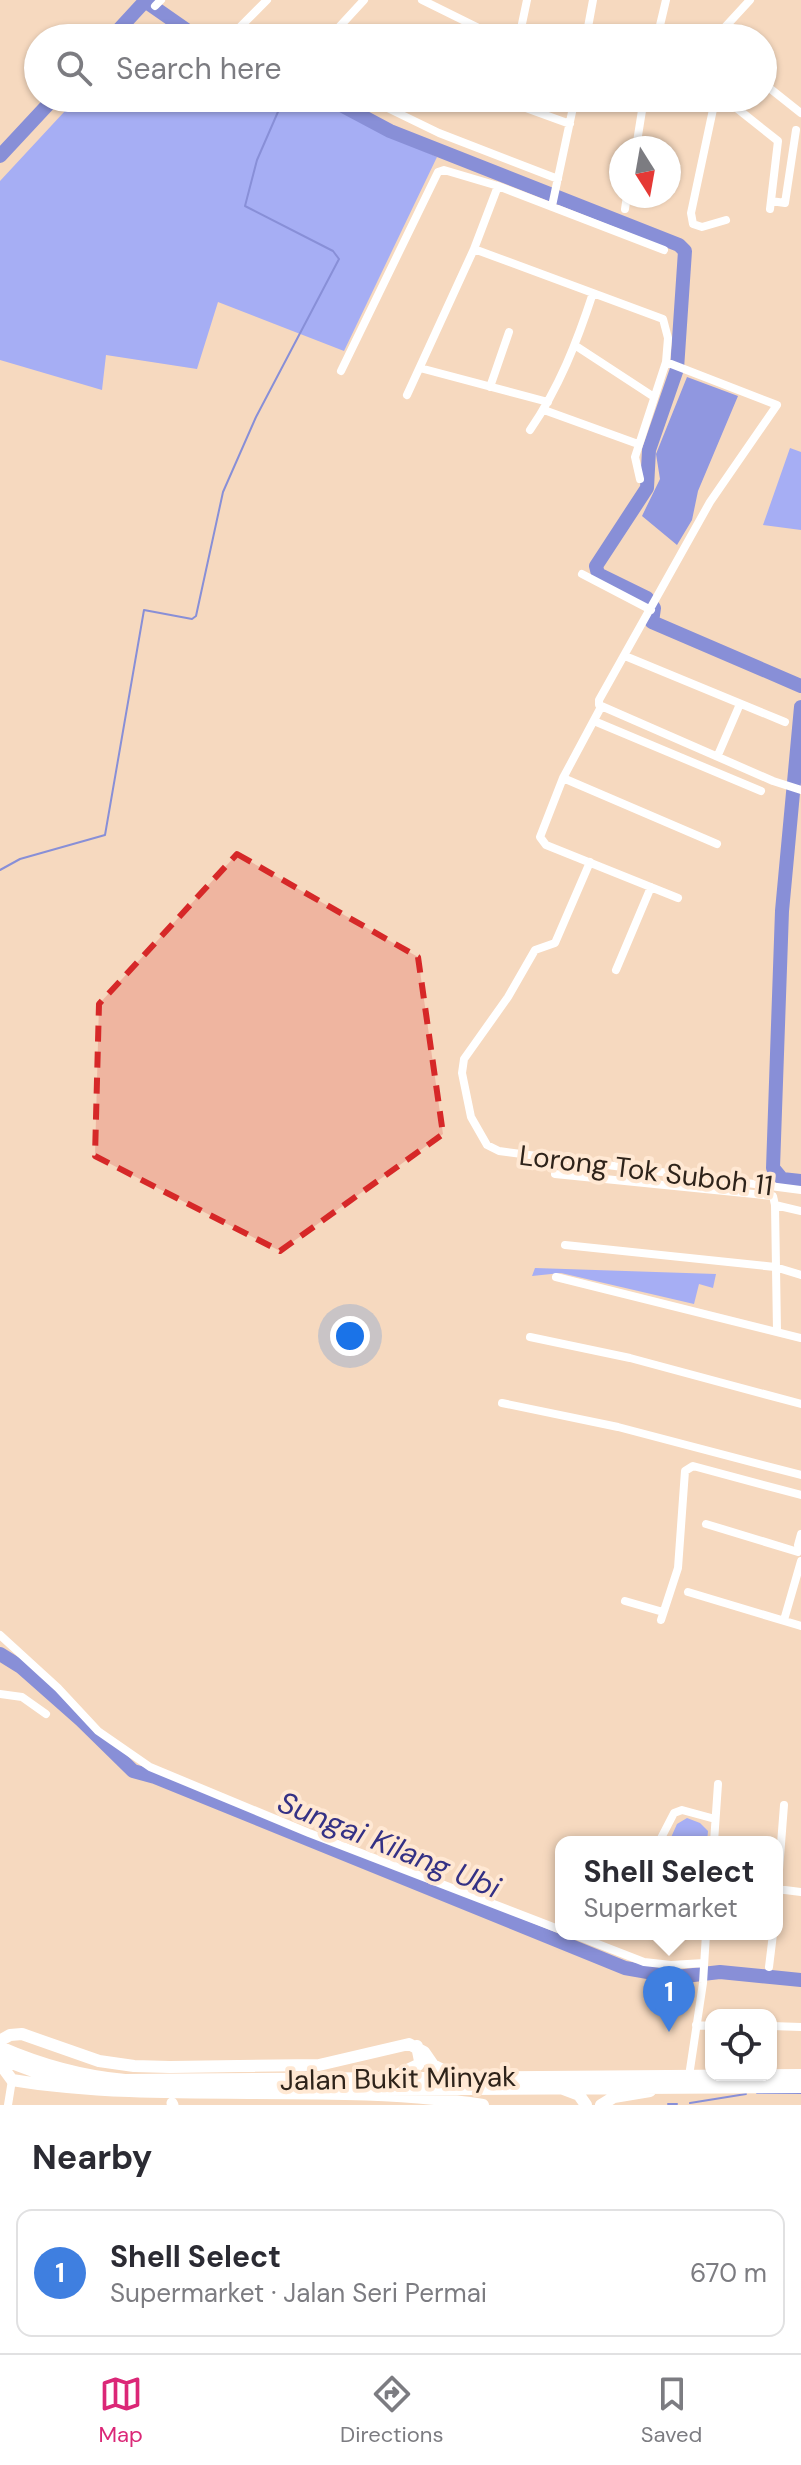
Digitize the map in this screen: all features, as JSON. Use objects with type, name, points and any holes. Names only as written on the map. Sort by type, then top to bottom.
[{"type":"main road","points":[[458,2077],[433,2065],[417,2046],[396,2046],[319,2065],[186,2068],[99,2061],[22,2034],[10,2035],[0,2048],[4,2069],[12,2080],[77,2097],[172,2104],[415,2100],[483,2105]]},
{"type":"main road","points":[[380,2083],[418,2065],[417,2046]]},
{"type":"main road","name":"Jalan Bukit Minyak","points":[[0,2048],[56,2069],[125,2080],[635,2086],[657,2089],[801,2087]]},
{"type":"main road","name":"Jalan Bukit Minyak","points":[[380,2083],[458,2077],[801,2075]]},
{"type":"main road","points":[[559,2087],[579,2095],[586,2105]]},
{"type":"main road","points":[[601,2105],[614,2097],[657,2089]]},
{"type":"street","points":[[243,24],[267,0]]},
{"type":"street","points":[[342,24],[364,0]]},
{"type":"street","points":[[422,0],[471,24]]},
{"type":"street","points":[[522,24],[527,0]]},
{"type":"street","points":[[588,24],[592,0]]},
{"type":"street","points":[[660,24],[666,0]]},
{"type":"street","points":[[728,24],[750,0]]},
{"type":"street","points":[[777,94],[801,113]]},
{"type":"street","points":[[396,112],[557,183]]},
{"type":"street","points":[[538,112],[570,124]]},
{"type":"street","points":[[552,204],[572,112]]},
{"type":"street","points":[[638,136],[642,112]]},
{"type":"street","points":[[708,112],[691,213],[693,224],[702,227],[726,220]]},
{"type":"street","points":[[742,112],[778,141],[770,205],[785,203],[796,130]]},
{"type":"street","points":[[341,371],[438,172],[450,170],[552,204],[664,250]]},
{"type":"street","points":[[407,395],[474,249],[498,186]]},
{"type":"street","points":[[474,249],[663,319],[669,363],[638,444],[635,463],[640,479]]},
{"type":"street","points":[[530,430],[546,406],[576,346],[593,293]]},
{"type":"street","points":[[490,387],[509,332]]},
{"type":"street","points":[[576,346],[654,397]]},
{"type":"street","points":[[669,363],[777,405],[710,502],[625,656],[563,778],[540,837],[546,845],[678,898]]},
{"type":"street","points":[[420,368],[546,406],[638,444]]},
{"type":"street","points":[[582,574],[653,607]]},
{"type":"street","points":[[625,656],[785,722]]},
{"type":"street","points":[[600,703],[773,781],[801,790]]},
{"type":"street","points":[[718,755],[740,704]]},
{"type":"street","points":[[594,721],[761,791]]},
{"type":"street","points":[[563,778],[717,844]]},
{"type":"street","name":"Lorong Tok Suboh 11","points":[[590,862],[555,943],[535,950],[508,997],[464,1059],[462,1073],[471,1117],[487,1145],[499,1151],[801,1190]]},
{"type":"street","points":[[616,970],[651,887]]},
{"type":"street","points":[[555,1174],[773,1196],[777,1331]]},
{"type":"street","points":[[775,1205],[801,1211]]},
{"type":"street","points":[[565,1245],[775,1267],[801,1275]]},
{"type":"street","points":[[556,1277],[801,1338]]},
{"type":"street","points":[[530,1337],[630,1358],[801,1404]]},
{"type":"street","points":[[502,1403],[621,1428],[801,1475]]},
{"type":"street","points":[[625,1601],[662,1616],[678,1568],[685,1471],[693,1466],[801,1495]]},
{"type":"street","points":[[706,1524],[800,1554]]},
{"type":"street","points":[[784,1620],[800,1554],[798,1545],[801,1534]]},
{"type":"street","points":[[688,1592],[801,1626]]},
{"type":"street","points":[[0,1635],[58,1688],[98,1731],[150,1767],[309,1833],[555,1928]]},
{"type":"street","points":[[0,1694],[22,1697],[46,1714]]},
{"type":"street","points":[[714,1836],[718,1784]]},
{"type":"street","points":[[781,1836],[784,1805]]},
{"type":"street","points":[[662,1836],[674,1813],[682,1810],[715,1819]]},
{"type":"street","points":[[587,1940],[644,1962],[704,1964]]},
{"type":"street","points":[[689,2076],[703,1983],[706,1940]]},
{"type":"street","points":[[769,1967],[772,1940]]},
{"type":"street","points":[[696,2025],[705,2026]]},
{"type":"street","points":[[777,2026],[801,2027]]},
{"type":"street","points":[[8,2105],[12,2080]]},
{"type":"highlighted area","points":[[237,854],[418,957],[443,1134],[280,1251],[95,1156],[99,1004]]},
{"type":"shaded area","points":[[64,112],[343,112],[437,157],[344,351],[218,302],[197,369],[106,355],[102,390],[0,360],[0,181]]},
{"type":"shaded area","points":[[687,377],[738,396],[698,491],[692,520],[677,545],[642,516],[660,479],[656,454]]},
{"type":"shaded area","points":[[790,448],[801,452],[801,530],[763,525]]},
{"type":"shaded area","points":[[535,1268],[716,1274],[713,1288],[699,1284],[694,1304],[561,1273],[532,1276]]},
{"type":"shaded area","points":[[687,1818],[700,1823],[708,1831],[708,1836],[672,1836],[677,1824]]},
{"type":"waterway","points":[[124,24],[146,0]]},
{"type":"waterway","points":[[145,1],[178,24]]},
{"type":"waterway","points":[[0,156],[41,112]]},
{"type":"waterway","points":[[0,870],[20,859],[105,835],[144,610],[192,619],[196,616],[223,492],[256,417],[339,259],[333,251],[245,206],[257,160],[278,112]]},
{"type":"waterway","points":[[354,112],[390,131],[679,245],[685,251],[677,369],[649,450],[647,488],[596,566],[598,574],[647,598],[654,608],[652,622],[801,686]]},
{"type":"waterway","points":[[801,707],[782,911],[773,1168],[782,1179],[801,1181]]},
{"type":"waterway","name":"Sungai Kilang Ubi","points":[[0,1654],[21,1667],[133,1771],[155,1777],[555,1940]]},
{"type":"waterway","name":"Sungai Kilang Ubi","points":[[556,1940],[625,1968],[676,1977],[720,1972],[801,1980]]},
{"type":"waterway","points":[[757,2093],[801,2093]]},
{"type":"waterway","points":[[690,2103],[746,2094]]},
{"type":"waterway","points":[[668,2104],[677,2104]]},
{"type":"place","name":"Shell Select","points":[[669,2032]]}]
